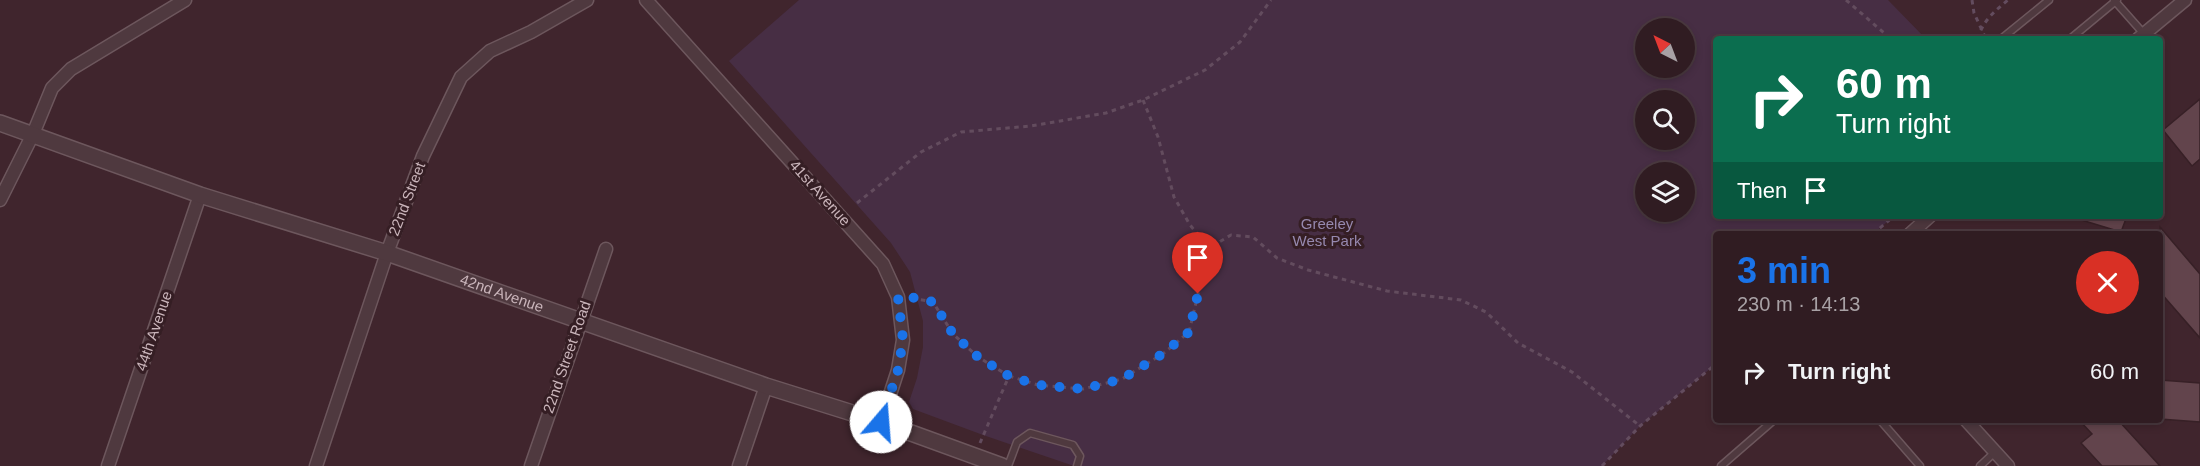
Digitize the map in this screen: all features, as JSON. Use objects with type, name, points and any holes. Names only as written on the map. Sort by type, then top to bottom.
[{"type":"street","points":[[0,200],[33,134],[52,88],[71,69],[185,0]]},
{"type":"street","name":"22nd Street","points":[[316,466],[387,253],[423,156],[461,77],[490,51],[531,32],[587,0]]},
{"type":"street","name":"41st Avenue","points":[[646,0],[883,264],[898,297],[903,340],[898,370],[881,422]]},
{"type":"street","points":[[2142,36],[2185,0]]},
{"type":"street","name":"42nd Avenue","points":[[0,123],[200,195],[387,253],[766,386],[881,422],[1001,466]]},
{"type":"street","name":"44th Avenue","points":[[108,466],[200,195]]},
{"type":"street","points":[[1913,231],[1927,219]]},
{"type":"street","name":"22nd Street Road","points":[[531,466],[579,321],[606,249]]},
{"type":"street","points":[[740,466],[766,386]]},
{"type":"street","points":[[1969,423],[2008,466]]},
{"type":"lane","points":[[2005,36],[2049,0]]},
{"type":"lane","points":[[2074,36],[2116,0],[2140,36]]},
{"type":"lane","points":[[1720,466],[1770,423]]},
{"type":"lane","points":[[1883,423],[1920,466]]},
{"type":"lane","points":[[1001,466],[1017,442],[1030,433],[1073,445],[1080,456],[1077,466]]},
{"type":"lane","points":[[1980,466],[1995,452]]},
{"type":"path","points":[[856,203],[921,152],[962,132],[1031,126],[1106,113],[1143,100],[1205,70],[1240,42],[1271,0]]},
{"type":"path","points":[[1846,0],[1887,36]]},
{"type":"path","points":[[1972,0],[1974,13],[1984,36]]},
{"type":"path","points":[[1979,36],[1990,15],[2008,0]]},
{"type":"path","points":[[1143,100],[1158,137],[1174,197],[1190,225],[1209,248]]},
{"type":"path","points":[[1876,231],[1890,219]]},
{"type":"path","points":[[898,297],[918,298],[933,302],[953,334],[978,357],[1009,376],[1038,385],[1083,389],[1122,379],[1164,353],[1189,332],[1209,248],[1231,235],[1253,237],[1277,258],[1308,270],[1387,291],[1461,300],[1486,312],[1518,343],[1572,372],[1640,426]]},
{"type":"path","points":[[1602,466],[1640,426],[1713,366]]},
{"type":"path","points":[[975,456],[1009,376]]},
{"type":"green space","name":"Greeley West Park","points":[[799,0],[1888,0],[1923,36],[1713,36],[1713,219],[1890,219],[1876,231],[1713,231],[1713,366],[1640,426],[1602,466],[1074,466],[913,409],[909,402],[917,378],[923,347],[923,321],[910,272],[891,243],[729,61]]},
{"type":"building","points":[[2200,99],[2200,159],[2192,166],[2163,130]]},
{"type":"building","points":[[2078,219],[2126,219],[2121,231]]},
{"type":"building","points":[[2160,227],[2200,274],[2200,338],[2163,295],[2163,231],[2160,231]]},
{"type":"building","points":[[2163,380],[2200,383],[2200,422],[2163,419]]},
{"type":"building","points":[[2082,423],[2121,423],[2160,466],[2102,466],[2081,443],[2092,434]]},
{"type":"route","points":[[881,422],[898,370],[903,340],[898,297],[918,298],[933,302],[953,334],[978,357],[1009,376],[1038,385],[1083,389],[1122,379],[1164,353],[1189,332],[1198,294]]}]
